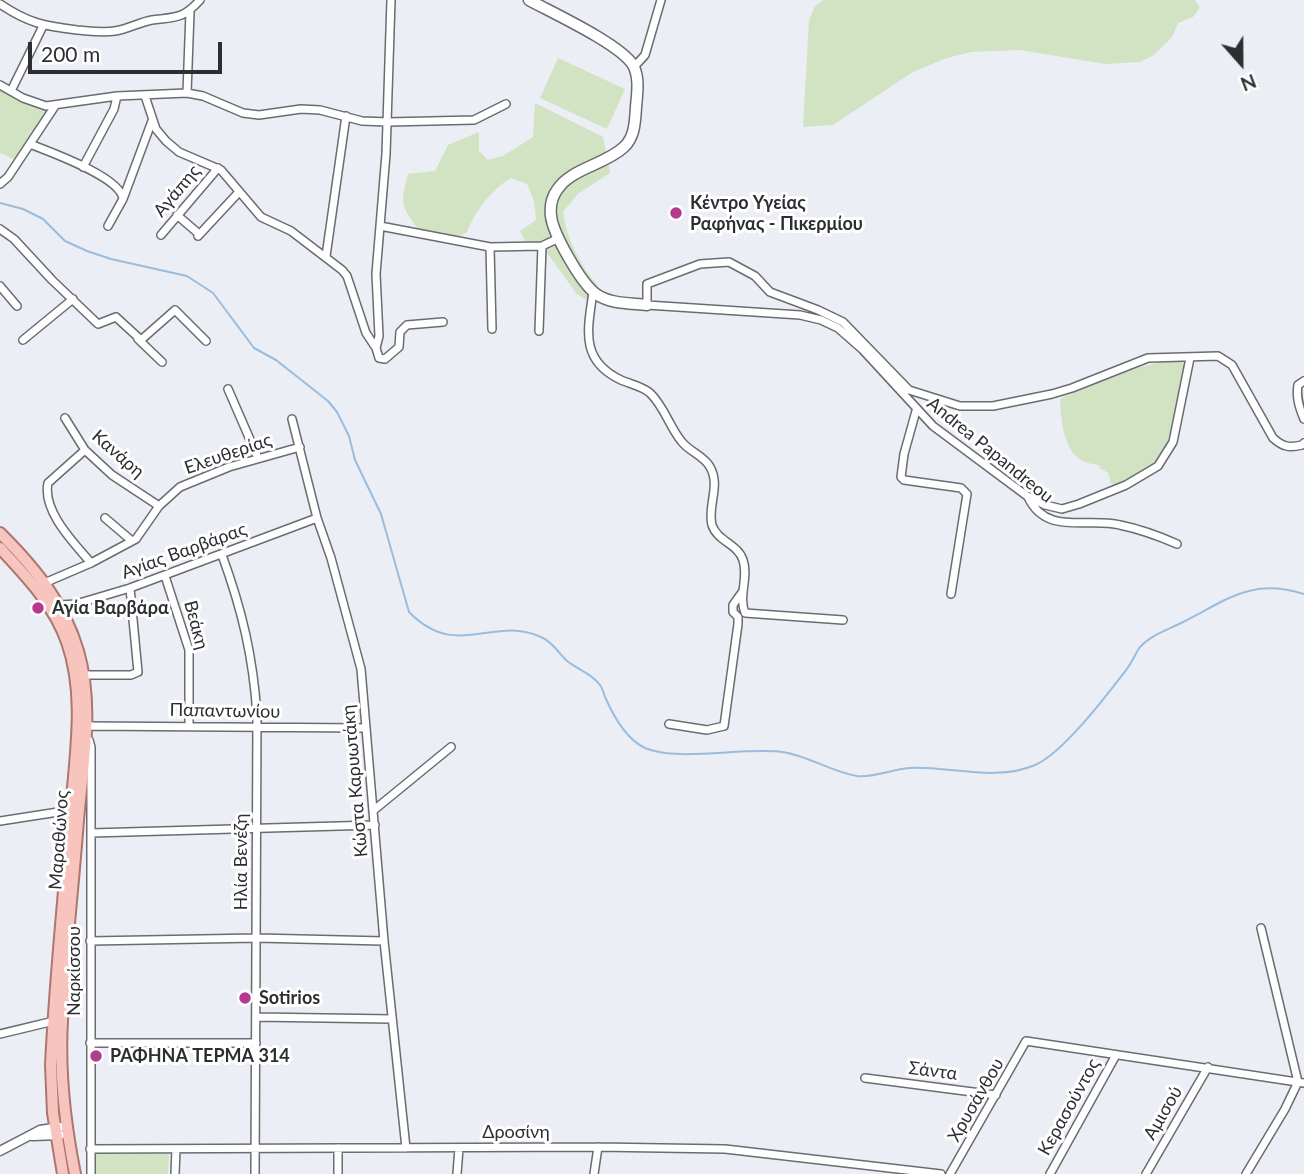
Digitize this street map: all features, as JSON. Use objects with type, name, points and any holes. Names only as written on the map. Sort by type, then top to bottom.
[{"type":"main road","points":[[529,0],[543,4],[620,52],[634,67],[638,83],[634,128],[630,139],[609,159],[569,178],[557,190],[551,205],[551,216],[576,271],[593,292],[612,301],[647,305]]},
{"type":"main road","name":"Μαραθώνος","points":[[0,533],[41,586],[63,631],[76,676],[77,739],[51,1074],[62,1131],[75,1174]]},
{"type":"main road","name":"Μαραθώνος","points":[[0,548],[60,605],[74,637],[84,675],[85,726],[62,1021],[63,1174]]},
{"type":"street","points":[[0,4],[16,15],[43,26],[114,31],[152,20],[169,20],[190,12],[200,0]]},
{"type":"street","points":[[376,348],[379,336],[376,274],[388,122],[391,0]]},
{"type":"street","points":[[634,67],[645,55],[661,0]]},
{"type":"street","points":[[187,93],[190,12]]},
{"type":"street","points":[[11,91],[43,26]]},
{"type":"street","points":[[0,85],[38,104],[55,106],[117,96],[187,93],[203,96],[243,113],[259,115],[301,109],[362,121],[388,122],[474,120],[506,104]]},
{"type":"street","points":[[83,166],[114,109],[117,96]]},
{"type":"street","points":[[145,96],[152,121],[166,141],[179,152],[218,168],[261,217],[291,231],[317,253],[326,256],[347,276],[366,332],[379,358],[385,359],[399,347],[400,332],[407,325],[443,322]]},
{"type":"street","points":[[0,184],[8,177],[55,106]]},
{"type":"street","points":[[326,256],[345,116]]},
{"type":"street","points":[[108,226],[123,199],[152,121]]},
{"type":"street","points":[[30,144],[83,166],[118,188],[123,199]]},
{"type":"street","name":"Αγάπης","points":[[161,235],[218,168]]},
{"type":"street","points":[[177,215],[198,235],[239,192]]},
{"type":"street","points":[[380,226],[490,247],[542,246],[559,238]]},
{"type":"street","points":[[0,229],[14,239],[98,324],[116,317],[162,362]]},
{"type":"street","points":[[539,331],[542,246]]},
{"type":"street","points":[[490,247],[492,328]]},
{"type":"street","points":[[647,305],[647,284],[699,264],[729,262],[755,276],[770,292],[843,322],[909,390],[960,406],[993,406],[1052,394],[1148,358],[1218,356],[1232,365],[1273,438],[1282,446],[1291,448],[1304,443]]},
{"type":"street","points":[[0,286],[17,306]]},
{"type":"street","points":[[593,292],[588,338],[590,351],[610,373],[648,392],[681,441],[710,466],[715,492],[711,517],[713,527],[718,535],[740,554],[746,571],[742,601],[745,613],[843,620]]},
{"type":"street","points":[[23,340],[73,299]]},
{"type":"street","name":"Andrea Papandreou","points":[[647,305],[800,315],[821,320],[838,328],[850,338],[916,411],[1027,496],[1035,511],[1065,523],[1101,522],[1119,525],[1177,544]]},
{"type":"street","points":[[138,339],[144,339],[174,310],[206,341]]},
{"type":"street","points":[[1027,496],[1045,505],[1062,509],[1079,505],[1126,485],[1158,466],[1173,442],[1190,358]]},
{"type":"street","points":[[1304,381],[1298,385],[1297,390],[1304,419]]},
{"type":"street","points":[[228,389],[258,458]]},
{"type":"street","points":[[916,411],[904,454],[901,477],[904,480],[961,488],[967,494],[951,594]]},
{"type":"street","name":"Κανάρη","points":[[65,418],[85,450],[112,475],[159,506]]},
{"type":"street","name":"Κώστα Καρυωτάκη","points":[[292,419],[317,518],[331,558],[361,669],[384,941],[406,1148]]},
{"type":"street","name":"Ελευθερίας","points":[[41,586],[132,541],[143,531],[159,506],[180,487],[258,458],[300,447]]},
{"type":"street","points":[[85,450],[48,483],[46,491],[57,520],[91,563]]},
{"type":"street","points":[[106,518],[132,541]]},
{"type":"street","name":"Αγίας Βαρβάρας","points":[[60,605],[76,604],[130,588],[317,518]]},
{"type":"street","name":"Ηλία Βενέζη","points":[[222,555],[238,598],[247,634],[255,688],[255,1174]]},
{"type":"street","name":"Βεάκη","points":[[165,576],[189,650],[190,726]]},
{"type":"street","points":[[84,675],[138,673],[130,588]]},
{"type":"street","points":[[669,724],[707,730],[724,726],[738,624],[733,605],[744,591]]},
{"type":"street","name":"Παπαντωνίου","points":[[85,726],[365,728]]},
{"type":"street","name":"Ναρκίσσου","points":[[85,726],[90,747],[91,1174]]},
{"type":"street","points":[[374,810],[451,747]]},
{"type":"street","points":[[0,821],[71,810]]},
{"type":"street","points":[[90,833],[376,825]]},
{"type":"street","points":[[1246,1174],[1301,1082],[1261,928]]},
{"type":"street","points":[[90,941],[257,938],[384,941]]},
{"type":"street","points":[[256,1017],[392,1019]]},
{"type":"street","points":[[0,1034],[54,1021]]},
{"type":"street","name":"Χρυσάνθου","points":[[950,1174],[1026,1041],[1116,1055]]},
{"type":"street","points":[[90,1043],[256,1043]]},
{"type":"street","points":[[1116,1055],[1301,1082]]},
{"type":"street","name":"Κερασούντος","points":[[1050,1174],[1116,1055]]},
{"type":"street","name":"Αμισού","points":[[1146,1174],[1208,1067]]},
{"type":"street","name":"Σάντα","points":[[865,1078],[996,1095]]},
{"type":"street","points":[[0,1152],[40,1130],[62,1131]]},
{"type":"street","points":[[338,1147],[338,1174]]},
{"type":"street","points":[[594,1174],[598,1147]]},
{"type":"street","name":"Δροσίνη","points":[[90,1149],[598,1147],[746,1151],[941,1174]]},
{"type":"street","points":[[457,1174],[459,1148]]},
{"type":"street","points":[[175,1174],[176,1149]]},
{"type":"green space","points":[[823,0],[1195,0],[1200,7],[1193,17],[1178,23],[1172,37],[1154,55],[1140,62],[1105,64],[1020,50],[971,52],[947,58],[913,72],[833,125],[803,127],[809,20],[815,6]]},
{"type":"green space","points":[[558,58],[625,89],[607,129],[540,98]]},
{"type":"green space","points":[[0,88],[51,108],[15,160],[0,153]]},
{"type":"green space","points":[[535,103],[603,137],[610,173],[578,194],[563,212],[575,252],[598,286],[589,302],[576,293],[542,246],[528,246],[520,231],[536,220],[534,201],[527,184],[511,178],[497,188],[485,201],[467,232],[454,239],[422,234],[404,206],[408,174],[435,171],[448,145],[479,132],[479,151],[488,160],[503,156],[533,137]]},
{"type":"green space","points":[[1174,361],[1186,363],[1171,440],[1156,465],[1116,486],[1099,465],[1083,461],[1073,453],[1064,431],[1060,400],[1064,396],[1132,370]]},
{"type":"green space","points":[[96,1153],[169,1154],[168,1174],[96,1174]]},
{"type":"waterway","points":[[0,203],[23,209],[43,219],[65,241],[87,251],[187,276],[213,293],[254,348],[276,360],[328,401],[337,412],[349,436],[355,460],[381,514],[409,612],[427,626],[444,634],[460,636],[508,630],[543,638],[566,660],[597,681],[621,727],[645,748],[675,754],[782,752],[857,776],[909,768],[989,773],[1020,770],[1035,765],[1058,749],[1118,681],[1140,647],[1154,636],[1225,600],[1253,590],[1285,589],[1304,594]]},
{"type":"place","name":"Κέντρο Υγείας Ραφήνας - Πικερμίου","points":[[676,213]]},
{"type":"place","name":"Αγία Βαρβάρα","points":[[38,608]]},
{"type":"place","name":"Sotirios","points":[[245,998]]},
{"type":"place","name":"ΡΑΦΗΝΑ ΤΕΡΜΑ 314","points":[[96,1056]]}]
